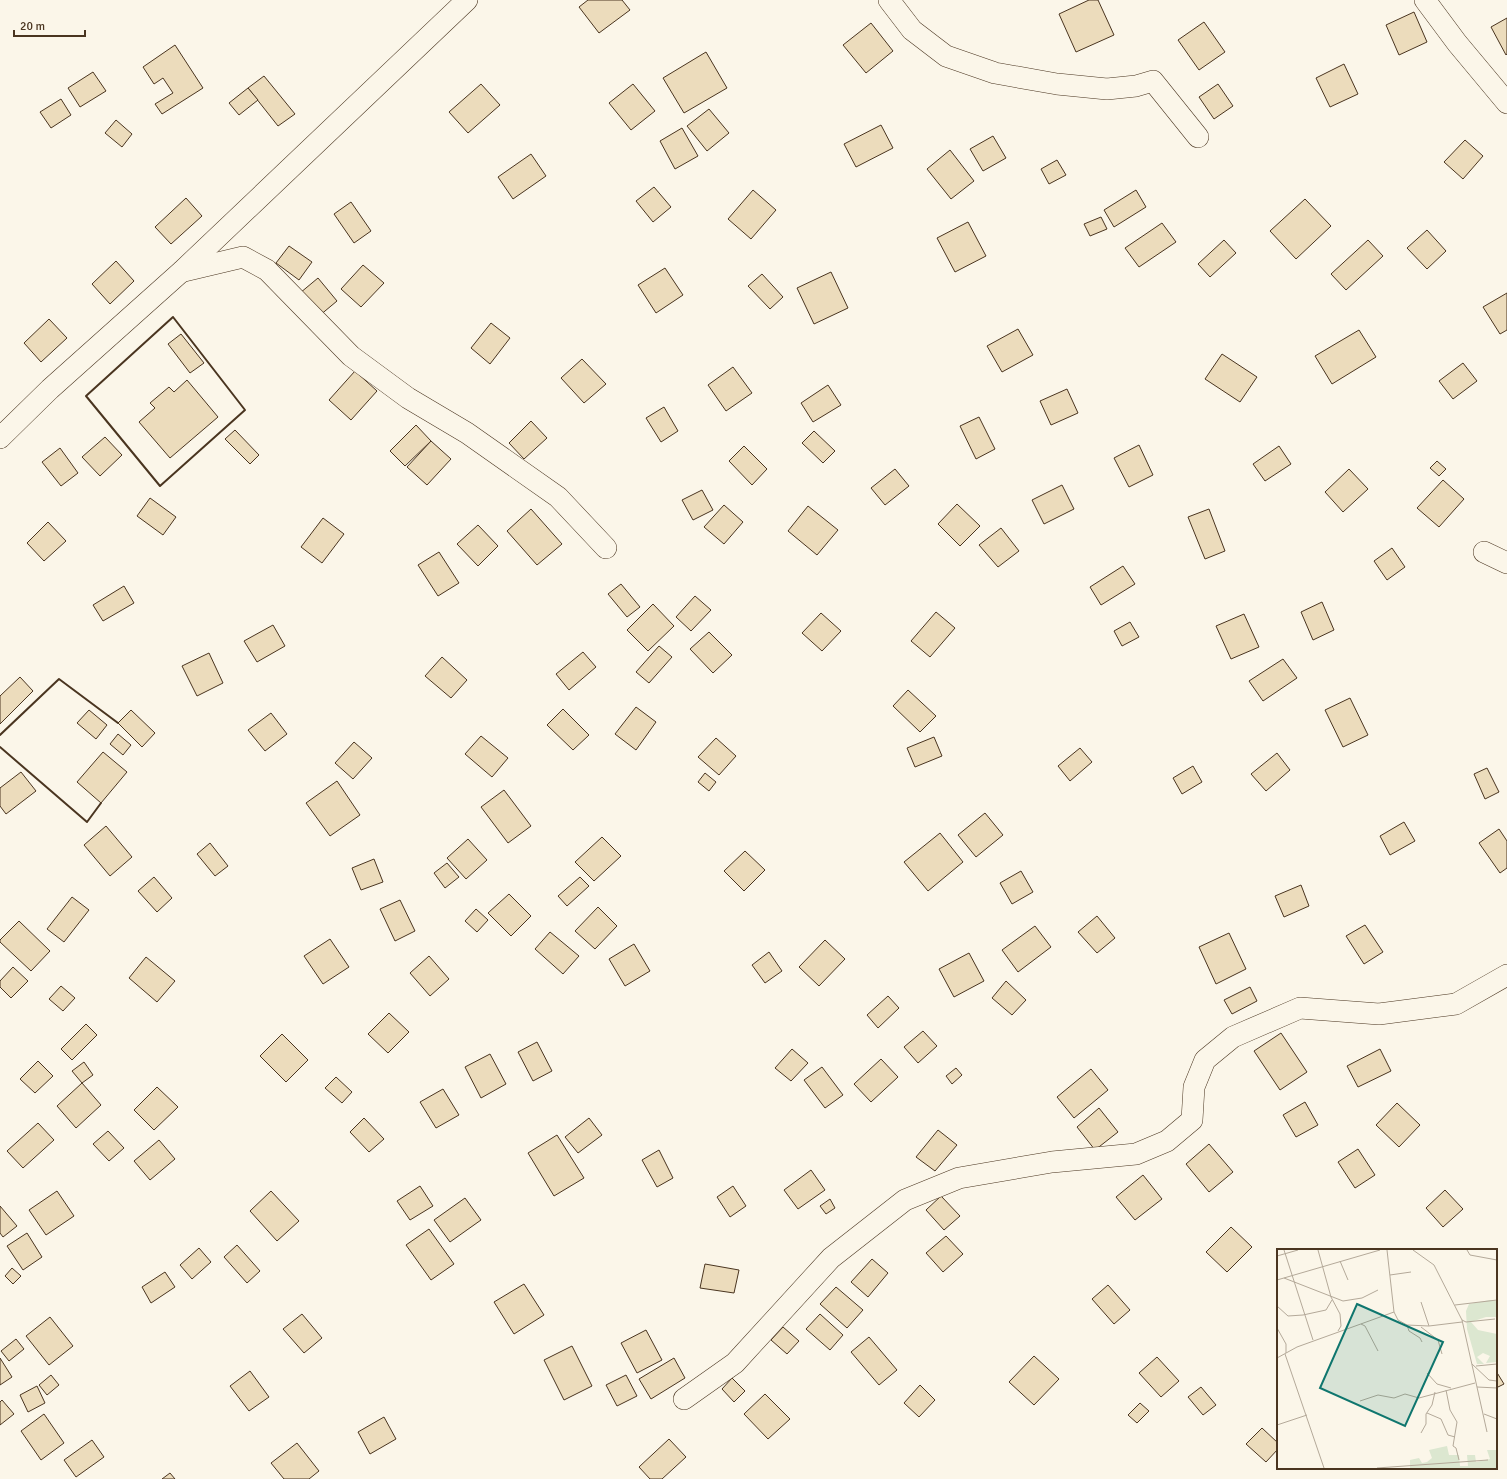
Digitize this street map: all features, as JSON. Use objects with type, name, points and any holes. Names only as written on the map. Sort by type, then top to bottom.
[{"type":"street","points":[[0,438],[50,389],[182,271],[467,0]]},
{"type":"street","points":[[889,0],[912,30],[946,56],[995,72],[1057,84],[1107,89],[1136,86],[1153,80],[1198,137]]},
{"type":"street","points":[[1425,0],[1507,103]]},
{"type":"street","points":[[182,271],[243,257],[267,270],[351,356],[408,398],[467,433],[558,496],[606,548]]},
{"type":"street","points":[[1484,552],[1507,563]]},
{"type":"street","points":[[684,1399],[735,1362],[831,1258],[905,1200],[960,1178],[1052,1162],[1136,1154],[1167,1141],[1192,1120],[1194,1087],[1205,1060],[1233,1037],[1300,1008],[1379,1014],[1456,1004],[1507,975]]},
{"type":"building","points":[[588,0],[622,0],[630,10],[599,33],[579,7]]},
{"type":"building","points":[[1089,0],[1098,0],[1114,35],[1076,52],[1059,14]]},
{"type":"building","points":[[1414,12],[1427,42],[1399,55],[1386,25]]},
{"type":"building","points":[[1507,18],[1507,54],[1506,55],[1491,27]]},
{"type":"building","points":[[1204,22],[1225,52],[1199,70],[1178,40]]},
{"type":"building","points":[[871,23],[893,51],[866,73],[843,45]]},
{"type":"building","points":[[175,45],[203,88],[162,114],[155,104],[173,93],[163,78],[154,84],[143,67]]},
{"type":"building","points":[[706,52],[727,88],[684,113],[663,78]]},
{"type":"building","points":[[1344,64],[1358,94],[1330,107],[1316,78]]},
{"type":"building","points":[[93,72],[106,91],[80,107],[68,88]]},
{"type":"building","points":[[264,76],[295,114],[278,126],[248,88]]},
{"type":"building","points":[[481,84],[500,105],[468,133],[449,112]]},
{"type":"building","points":[[633,84],[655,111],[631,130],[609,103]]},
{"type":"building","points":[[1218,84],[1233,106],[1214,119],[1199,97]]},
{"type":"building","points":[[248,88],[258,100],[239,115],[229,103]]},
{"type":"building","points":[[61,99],[71,115],[51,128],[40,112]]},
{"type":"building","points":[[709,109],[729,133],[707,151],[687,126]]},
{"type":"building","points":[[116,120],[132,134],[122,147],[105,133]]},
{"type":"building","points":[[881,125],[893,148],[856,167],[844,144]]},
{"type":"building","points":[[682,128],[698,156],[675,169],[660,141]]},
{"type":"building","points":[[993,136],[1006,158],[983,171],[970,149]]},
{"type":"building","points":[[1465,140],[1483,156],[1463,179],[1444,162]]},
{"type":"building","points":[[950,150],[974,181],[951,199],[927,169]]},
{"type":"building","points":[[531,154],[546,176],[513,199],[498,177]]},
{"type":"building","points":[[1057,160],[1066,175],[1049,184],[1041,169]]},
{"type":"building","points":[[654,187],[671,207],[653,222],[636,201]]},
{"type":"building","points":[[753,190],[776,210],[751,239],[728,219]]},
{"type":"building","points":[[1136,190],[1146,207],[1114,227],[1104,210]]},
{"type":"building","points":[[186,198],[202,216],[171,244],[155,227]]},
{"type":"building","points":[[1305,199],[1331,226],[1296,259],[1270,231]]},
{"type":"building","points":[[351,202],[371,231],[354,243],[334,214]]},
{"type":"building","points":[[1101,217],[1107,229],[1090,236],[1084,224]]},
{"type":"building","points":[[968,222],[986,256],[955,272],[937,238]]},
{"type":"building","points":[[1162,223],[1176,242],[1139,267],[1125,248]]},
{"type":"building","points":[[1427,230],[1446,251],[1427,269],[1407,248]]},
{"type":"building","points":[[1224,240],[1236,253],[1210,277],[1198,264]]},
{"type":"building","points":[[1368,240],[1383,256],[1346,290],[1331,274]]},
{"type":"building","points":[[289,246],[312,262],[299,280],[276,263]]},
{"type":"building","points":[[116,261],[134,281],[110,304],[92,284]]},
{"type":"building","points":[[363,265],[384,283],[361,307],[341,289]]},
{"type":"building","points":[[665,268],[683,295],[656,313],[638,285]]},
{"type":"building","points":[[831,272],[848,308],[814,324],[797,288]]},
{"type":"building","points":[[762,274],[783,297],[770,309],[748,286]]},
{"type":"building","points":[[318,278],[337,301],[319,316],[300,293]]},
{"type":"building","points":[[1507,293],[1507,330],[1500,334],[1483,307]]},
{"type":"building","points":[[49,319],[67,338],[41,362],[24,343]]},
{"type":"building","points":[[491,323],[510,338],[490,364],[471,348]]},
{"type":"building","points":[[1018,329],[1033,355],[1002,372],[987,346]]},
{"type":"building","points":[[1359,330],[1376,357],[1332,384],[1315,356]]},
{"type":"building","points":[[181,334],[204,363],[190,373],[168,344]]},
{"type":"building","points":[[1222,354],[1257,377],[1240,402],[1205,379]]},
{"type":"building","points":[[582,359],[606,384],[584,403],[561,378]]},
{"type":"building","points":[[1463,363],[1477,381],[1453,399],[1439,381]]},
{"type":"building","points":[[733,367],[752,393],[726,411],[708,385]]},
{"type":"building","points":[[355,371],[377,391],[351,420],[329,400]]},
{"type":"building","points":[[187,380],[218,417],[170,458],[139,422],[155,408],[150,403],[169,387],[174,392]]},
{"type":"building","points":[[828,385],[841,405],[813,422],[801,403]]},
{"type":"building","points":[[1067,389],[1078,413],[1051,425],[1040,401]]},
{"type":"building","points":[[664,407],[678,431],[661,442],[646,418]]},
{"type":"building","points":[[979,417],[995,449],[976,459],[960,426]]},
{"type":"building","points":[[531,421],[547,438],[524,459],[509,443]]},
{"type":"building","points":[[416,425],[431,441],[405,466],[390,451]]},
{"type":"building","points":[[235,430],[259,455],[250,464],[225,439]]},
{"type":"building","points":[[814,431],[835,451],[823,463],[802,443]]},
{"type":"building","points":[[105,437],[122,455],[100,476],[82,457]]},
{"type":"building","points":[[431,441],[451,459],[427,485],[407,467]]},
{"type":"building","points":[[1139,445],[1153,475],[1129,487],[1114,458]]},
{"type":"building","points":[[744,446],[767,469],[752,485],[729,461]]},
{"type":"building","points":[[1279,446],[1291,464],[1265,481],[1253,464]]},
{"type":"building","points":[[60,448],[78,473],[61,486],[42,462]]},
{"type":"building","points":[[1437,461],[1446,469],[1439,476],[1430,468]]},
{"type":"building","points":[[895,469],[909,486],[885,505],[871,488]]},
{"type":"building","points":[[1349,469],[1368,489],[1343,512],[1325,492]]},
{"type":"building","points":[[1443,480],[1464,499],[1439,527],[1417,508]]},
{"type":"building","points":[[1062,485],[1074,509],[1044,524],[1032,500]]},
{"type":"building","points":[[702,490],[713,510],[693,520],[682,500]]},
{"type":"building","points":[[150,498],[176,517],[163,535],[137,516]]},
{"type":"building","points":[[957,504],[980,526],[960,546],[938,524]]},
{"type":"building","points":[[724,505],[743,522],[724,544],[704,527]]},
{"type":"building","points":[[808,506],[838,530],[817,555],[788,531]]},
{"type":"building","points":[[531,509],[562,544],[537,565],[507,531]]},
{"type":"building","points":[[1209,509],[1225,551],[1205,559],[1188,517]]},
{"type":"building","points":[[323,518],[344,534],[322,563],[301,547]]},
{"type":"building","points":[[48,522],[66,541],[44,561],[27,543]]},
{"type":"building","points":[[478,525],[498,546],[478,566],[457,544]]},
{"type":"building","points":[[1001,528],[1019,551],[998,567],[979,545]]},
{"type":"building","points":[[1392,548],[1405,567],[1387,580],[1374,561]]},
{"type":"building","points":[[439,552],[459,583],[438,596],[418,565]]},
{"type":"building","points":[[1123,566],[1135,584],[1101,605],[1090,587]]},
{"type":"building","points":[[621,584],[640,607],[627,617],[608,594]]},
{"type":"building","points":[[124,586],[134,603],[103,621],[93,605]]},
{"type":"building","points":[[695,596],[711,610],[691,631],[676,617]]},
{"type":"building","points":[[1322,602],[1334,630],[1313,640],[1301,612]]},
{"type":"building","points":[[653,604],[674,626],[648,651],[627,630]]},
{"type":"building","points":[[936,612],[955,628],[930,657],[911,641]]},
{"type":"building","points":[[821,613],[841,631],[822,651],[802,633]]},
{"type":"building","points":[[1244,614],[1259,647],[1231,659],[1216,626]]},
{"type":"building","points":[[1130,622],[1139,637],[1122,646],[1114,631]]},
{"type":"building","points":[[273,625],[285,646],[257,662],[244,641]]},
{"type":"building","points":[[709,632],[732,655],[713,673],[690,649]]},
{"type":"building","points":[[659,646],[672,657],[649,683],[636,672]]},
{"type":"building","points":[[583,652],[596,667],[569,690],[556,674]]},
{"type":"building","points":[[209,653],[223,683],[197,696],[182,666]]},
{"type":"building","points":[[442,657],[467,680],[451,698],[425,676]]},
{"type":"building","points":[[1283,659],[1297,678],[1263,701],[1249,681]]},
{"type":"building","points":[[20,677],[33,691],[0,724],[0,696]]},
{"type":"building","points":[[908,690],[936,716],[920,732],[893,706]]},
{"type":"building","points":[[1350,698],[1368,735],[1343,747],[1325,710]]},
{"type":"building","points":[[636,707],[656,722],[636,750],[615,734]]},
{"type":"building","points":[[563,709],[589,735],[573,750],[547,725]]},
{"type":"building","points":[[89,710],[107,725],[96,739],[77,723]]},
{"type":"building","points":[[131,710],[155,733],[142,747],[118,723]]},
{"type":"building","points":[[271,713],[287,734],[265,751],[248,730]]},
{"type":"building","points":[[118,734],[131,745],[123,755],[110,744]]},
{"type":"building","points":[[481,736],[508,758],[492,777],[465,754]]},
{"type":"building","points":[[934,737],[942,756],[915,767],[907,748]]},
{"type":"building","points":[[716,738],[736,756],[719,775],[698,757]]},
{"type":"building","points":[[354,742],[372,758],[353,779],[335,763]]},
{"type":"building","points":[[1080,748],[1092,762],[1070,781],[1058,766]]},
{"type":"building","points":[[103,752],[127,772],[101,803],[77,782]]},
{"type":"building","points":[[1277,753],[1290,770],[1266,791],[1251,774]]},
{"type":"building","points":[[1193,766],[1202,782],[1182,794],[1173,778]]},
{"type":"building","points":[[1487,768],[1499,792],[1485,799],[1474,774]]},
{"type":"building","points":[[21,772],[36,791],[6,814],[0,806],[0,788]]},
{"type":"building","points":[[705,773],[716,782],[709,791],[698,782]]},
{"type":"building","points":[[337,781],[360,815],[330,836],[306,803]]},
{"type":"building","points":[[504,790],[531,826],[508,843],[481,807]]},
{"type":"building","points":[[985,813],[1003,835],[976,857],[958,835]]},
{"type":"building","points":[[1404,822],[1415,841],[1390,855],[1380,836]]},
{"type":"building","points":[[106,826],[132,857],[110,876],[84,845]]},
{"type":"building","points":[[1499,829],[1507,841],[1507,868],[1500,873],[1479,843]]},
{"type":"building","points":[[940,833],[963,862],[928,891],[904,862]]},
{"type":"building","points":[[602,837],[621,856],[594,881],[575,862]]},
{"type":"building","points":[[468,839],[487,860],[466,879],[447,858]]},
{"type":"building","points":[[210,843],[228,866],[215,876],[197,854]]},
{"type":"building","points":[[745,851],[765,870],[744,891],[724,871]]},
{"type":"building","points":[[374,859],[383,882],[361,890],[352,868]]},
{"type":"building","points":[[447,863],[459,877],[445,888],[434,873]]},
{"type":"building","points":[[1021,871],[1033,892],[1012,904],[1000,883]]},
{"type":"building","points":[[154,877],[172,898],[157,912],[138,891]]},
{"type":"building","points":[[580,877],[589,886],[567,906],[558,896]]},
{"type":"building","points":[[1301,885],[1309,906],[1284,917],[1275,896]]},
{"type":"building","points":[[509,894],[531,916],[511,936],[488,913]]},
{"type":"building","points":[[72,897],[89,910],[64,942],[47,929]]},
{"type":"building","points":[[400,900],[415,931],[395,941],[380,909]]},
{"type":"building","points":[[598,907],[617,926],[595,949],[575,931]]},
{"type":"building","points":[[476,909],[488,920],[477,932],[465,921]]},
{"type":"building","points":[[1097,916],[1115,938],[1097,953],[1078,932]]},
{"type":"building","points":[[19,921],[50,951],[31,971],[0,942],[0,940]]},
{"type":"building","points":[[1365,925],[1383,952],[1364,964],[1346,936]]},
{"type":"building","points":[[1035,926],[1051,947],[1018,972],[1002,950]]},
{"type":"building","points":[[550,932],[579,956],[563,974],[535,949]]},
{"type":"building","points":[[1229,933],[1246,969],[1216,984],[1199,947]]},
{"type":"building","points":[[330,939],[349,967],[323,984],[304,956]]},
{"type":"building","points":[[825,940],[845,959],[819,986],[799,967]]},
{"type":"building","points":[[634,944],[650,971],[625,986],[609,959]]},
{"type":"building","points":[[769,952],[782,971],[765,983],[752,965]]},
{"type":"building","points":[[969,953],[984,981],[954,997],[939,969]]},
{"type":"building","points":[[429,956],[449,979],[430,996],[410,973]]},
{"type":"building","points":[[146,957],[175,981],[157,1002],[129,978]]},
{"type":"building","points":[[13,967],[28,981],[11,998],[0,987],[0,981]]},
{"type":"building","points":[[1006,981],[1026,1000],[1012,1015],[992,998]]},
{"type":"building","points":[[61,986],[75,998],[63,1011],[49,999]]},
{"type":"building","points":[[1250,987],[1257,1001],[1232,1014],[1224,1000]]},
{"type":"building","points":[[888,996],[899,1008],[878,1028],[867,1015]]},
{"type":"building","points":[[389,1013],[409,1032],[388,1053],[368,1034]]},
{"type":"building","points":[[86,1024],[97,1035],[72,1060],[61,1049]]},
{"type":"building","points":[[923,1031],[937,1046],[918,1063],[904,1047]]},
{"type":"building","points":[[1281,1033],[1307,1072],[1280,1090],[1254,1051]]},
{"type":"building","points":[[282,1034],[308,1060],[286,1082],[260,1056]]},
{"type":"building","points":[[537,1042],[552,1071],[533,1081],[518,1052]]},
{"type":"building","points":[[792,1049],[808,1063],[791,1081],[775,1068]]},
{"type":"building","points":[[1380,1049],[1391,1071],[1358,1087],[1347,1066]]},
{"type":"building","points":[[490,1054],[506,1084],[481,1098],[465,1067]]},
{"type":"building","points":[[881,1059],[898,1077],[871,1102],[854,1084]]},
{"type":"building","points":[[38,1061],[53,1076],[35,1093],[20,1079]]},
{"type":"building","points":[[84,1062],[93,1075],[82,1083],[72,1071]]},
{"type":"building","points":[[822,1067],[843,1095],[825,1108],[804,1080]]},
{"type":"building","points":[[956,1068],[962,1075],[952,1084],[946,1076]]},
{"type":"building","points":[[1091,1069],[1108,1090],[1074,1118],[1057,1097]]},
{"type":"building","points":[[336,1077],[352,1092],[342,1103],[325,1088]]},
{"type":"building","points":[[82,1083],[101,1105],[76,1128],[57,1106]]},
{"type":"building","points":[[157,1087],[178,1107],[154,1130],[134,1110]]},
{"type":"building","points":[[443,1089],[459,1115],[436,1128],[420,1102]]},
{"type":"building","points":[[1305,1102],[1318,1125],[1296,1137],[1283,1115]]},
{"type":"building","points":[[1397,1103],[1420,1125],[1399,1147],[1376,1125]]},
{"type":"building","points":[[1099,1108],[1118,1132],[1095,1150],[1077,1127]]},
{"type":"building","points":[[364,1118],[384,1139],[369,1152],[350,1132]]},
{"type":"building","points":[[589,1118],[602,1135],[578,1153],[565,1137]]},
{"type":"building","points":[[38,1123],[54,1140],[23,1168],[7,1151]]},
{"type":"building","points":[[938,1130],[957,1145],[935,1171],[916,1157]]},
{"type":"building","points":[[108,1131],[124,1148],[109,1161],[93,1144]]},
{"type":"building","points":[[557,1135],[584,1178],[554,1196],[528,1153]]},
{"type":"building","points":[[159,1140],[175,1159],[150,1180],[134,1161]]},
{"type":"building","points":[[1209,1144],[1233,1172],[1209,1192],[1186,1164]]},
{"type":"building","points":[[1358,1149],[1375,1175],[1355,1188],[1338,1162]]},
{"type":"building","points":[[659,1150],[673,1178],[657,1187],[642,1160]]},
{"type":"building","points":[[811,1170],[825,1190],[798,1209],[784,1190]]},
{"type":"building","points":[[1143,1175],[1162,1199],[1135,1220],[1116,1197]]},
{"type":"building","points":[[420,1186],[433,1206],[410,1220],[397,1201]]},
{"type":"building","points":[[733,1186],[746,1206],[730,1217],[717,1197]]},
{"type":"building","points":[[1445,1190],[1463,1209],[1443,1227],[1426,1208]]},
{"type":"building","points":[[57,1191],[74,1216],[46,1235],[29,1210]]},
{"type":"building","points":[[271,1191],[299,1221],[277,1241],[250,1211]]},
{"type":"building","points":[[941,1196],[960,1216],[944,1230],[926,1210]]},
{"type":"building","points":[[465,1198],[481,1220],[450,1242],[434,1220]]},
{"type":"building","points":[[830,1199],[835,1208],[826,1214],[820,1206]]},
{"type":"building","points":[[0,1206],[17,1226],[3,1237],[0,1233]]},
{"type":"building","points":[[1231,1227],[1252,1247],[1227,1272],[1206,1252]]},
{"type":"building","points":[[429,1229],[454,1264],[431,1280],[406,1245]]},
{"type":"building","points":[[27,1233],[42,1257],[23,1270],[7,1246]]},
{"type":"building","points":[[946,1236],[963,1254],[943,1272],[926,1253]]},
{"type":"building","points":[[237,1245],[260,1271],[247,1283],[224,1257]]},
{"type":"building","points":[[199,1248],[211,1262],[192,1279],[180,1265]]},
{"type":"building","points":[[872,1259],[888,1273],[868,1297],[851,1282]]},
{"type":"building","points":[[705,1264],[739,1270],[734,1293],[700,1288]]},
{"type":"building","points":[[12,1268],[21,1276],[13,1284],[5,1276]]},
{"type":"building","points":[[165,1272],[175,1287],[151,1303],[142,1287]]},
{"type":"building","points":[[524,1284],[544,1315],[514,1334],[494,1302]]},
{"type":"building","points":[[1108,1285],[1130,1310],[1114,1324],[1092,1299]]},
{"type":"building","points":[[836,1287],[863,1310],[847,1328],[820,1304]]},
{"type":"building","points":[[302,1314],[322,1338],[304,1353],[283,1329]]},
{"type":"building","points":[[820,1314],[843,1335],[830,1350],[806,1329]]},
{"type":"building","points":[[50,1317],[73,1346],[49,1365],[26,1336]]},
{"type":"building","points":[[783,1327],[799,1341],[787,1354],[771,1340]]},
{"type":"building","points":[[646,1330],[662,1360],[637,1373],[621,1343]]},
{"type":"building","points":[[869,1337],[897,1370],[879,1385],[851,1352]]},
{"type":"building","points":[[16,1339],[24,1349],[9,1361],[1,1351]]},
{"type":"building","points":[[572,1346],[592,1386],[564,1400],[544,1360]]},
{"type":"building","points":[[1034,1356],[1059,1379],[1034,1405],[1009,1382]]},
{"type":"building","points":[[1157,1357],[1179,1381],[1161,1397],[1139,1373]]},
{"type":"building","points":[[0,1358],[12,1377],[0,1385]]},
{"type":"building","points":[[674,1358],[685,1378],[651,1399],[639,1379]]},
{"type":"building","points":[[250,1371],[269,1397],[249,1411],[230,1386]]},
{"type":"building","points":[[1497,1373],[1504,1384],[1497,1388]]},
{"type":"building","points":[[51,1375],[59,1385],[47,1395],[39,1385]]},
{"type":"building","points":[[626,1375],[637,1396],[617,1406],[606,1385]]},
{"type":"building","points":[[732,1378],[745,1391],[734,1402],[722,1389]]},
{"type":"building","points":[[920,1385],[935,1400],[919,1417],[904,1403]]},
{"type":"building","points":[[37,1386],[45,1403],[28,1412],[20,1395]]},
{"type":"building","points":[[1201,1387],[1216,1405],[1203,1415],[1188,1397]]},
{"type":"building","points":[[765,1394],[790,1419],[768,1439],[744,1414]]},
{"type":"building","points":[[2,1400],[14,1414],[0,1425],[0,1402]]},
{"type":"building","points":[[1140,1403],[1149,1411],[1137,1423],[1128,1415]]},
{"type":"building","points":[[44,1414],[64,1443],[41,1460],[21,1431]]},
{"type":"building","points":[[384,1417],[396,1439],[370,1454],[358,1432]]},
{"type":"building","points":[[1262,1428],[1277,1442],[1277,1450],[1266,1462],[1246,1444]]},
{"type":"building","points":[[669,1439],[686,1457],[662,1479],[650,1479],[639,1467]]},
{"type":"building","points":[[92,1440],[104,1457],[76,1477],[64,1460]]},
{"type":"building","points":[[297,1443],[319,1471],[309,1479],[284,1479],[271,1463]]},
{"type":"building","points":[[170,1473],[175,1479],[162,1479]]},
{"type":"wall","points":[[173,317],[245,410],[160,486],[86,396],[173,317]]},
{"type":"wall","points":[[0,735],[59,679],[118,723]]},
{"type":"wall","points":[[0,747],[87,822],[101,803]]}]
